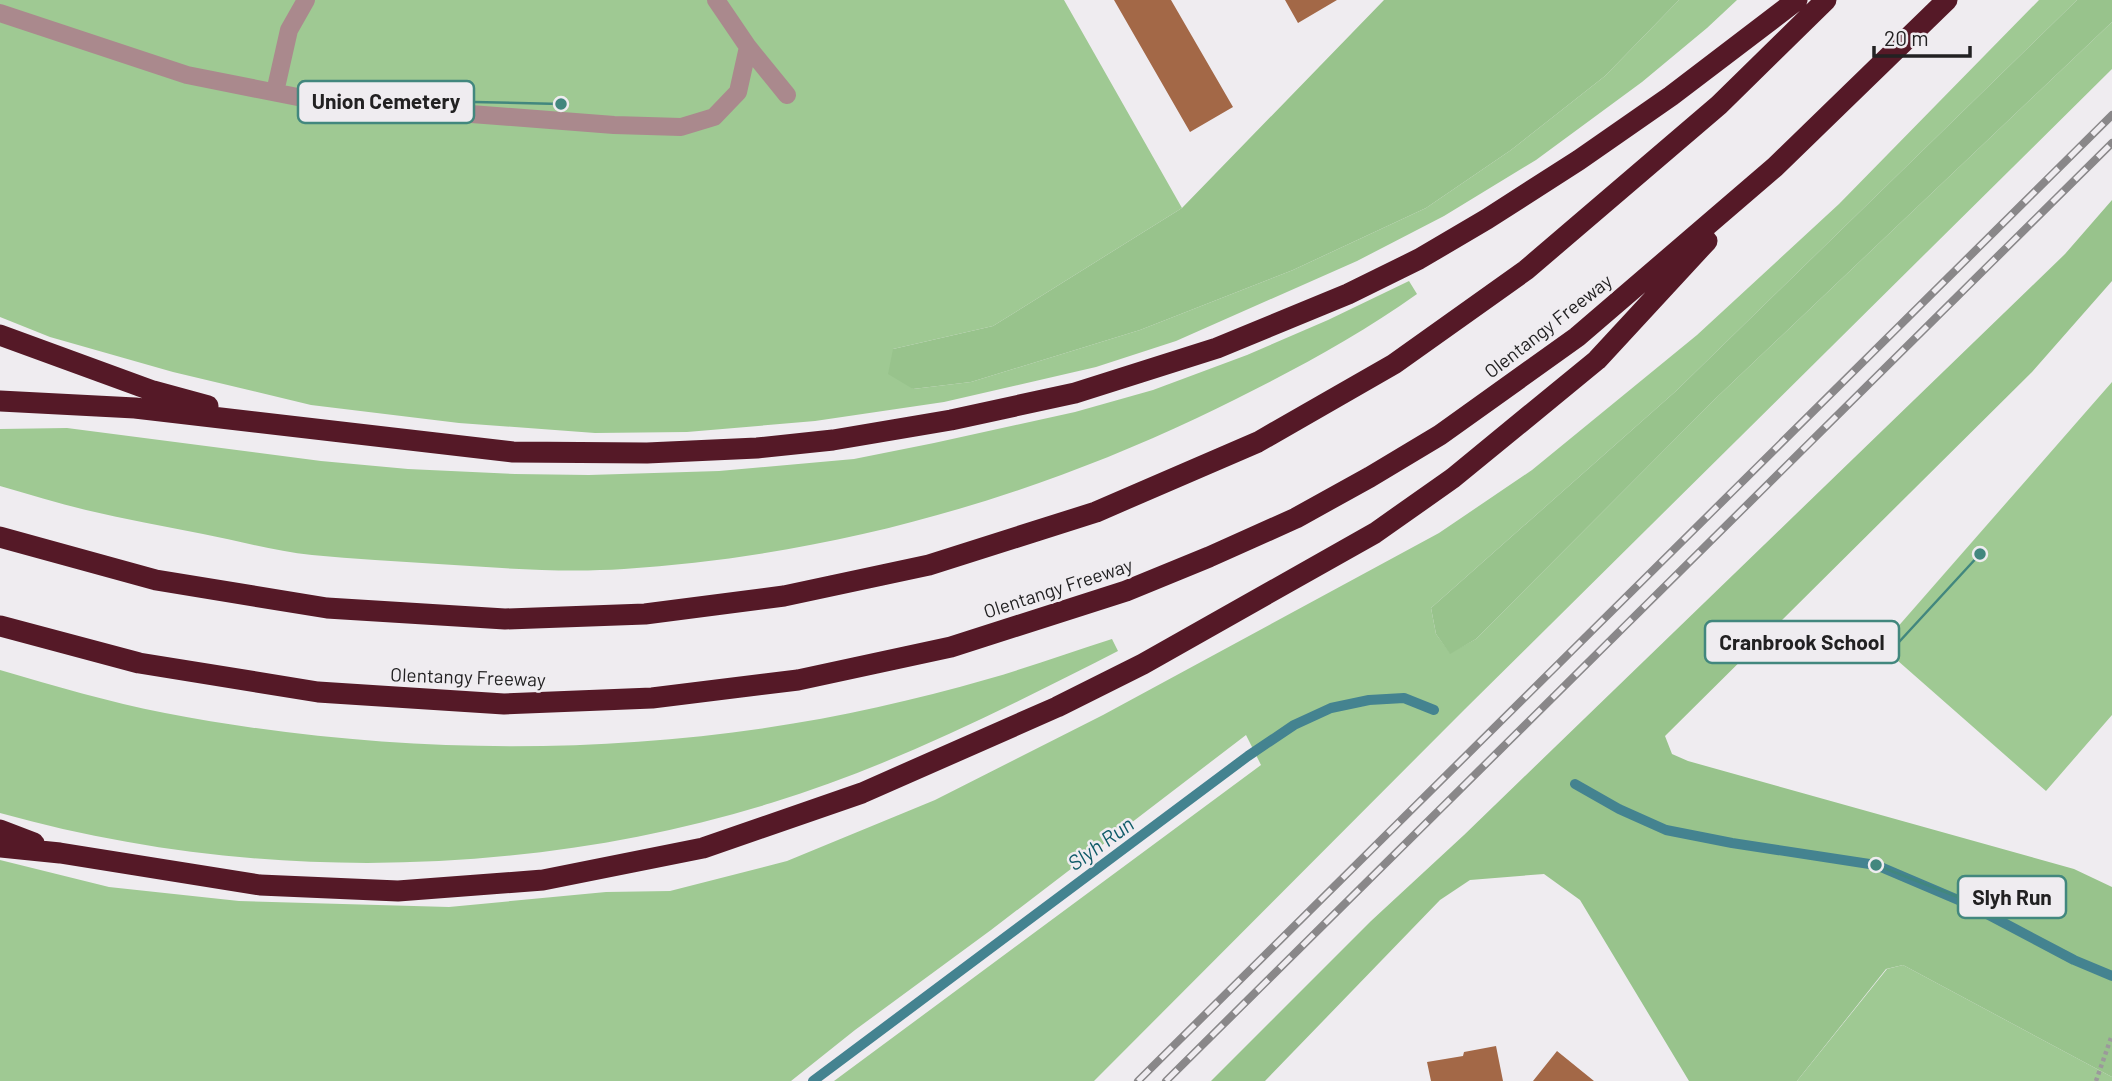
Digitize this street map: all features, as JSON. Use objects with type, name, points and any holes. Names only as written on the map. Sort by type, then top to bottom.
[{"type":"highway","points":[[0,401],[135,408],[513,452],[674,452],[757,448],[833,440],[951,421],[1075,393],[1217,348],[1348,294],[1419,259],[1580,160],[1671,96],[1797,0]]},
{"type":"highway","points":[[0,537],[156,580],[301,604],[505,619],[657,612],[784,596],[929,565],[1096,512],[1196,469],[1258,442],[1394,364],[1526,270],[1718,105],[1826,0]]},
{"type":"highway","name":"Olentangy Freeway","points":[[0,626],[138,663],[318,692],[503,704],[652,698],[798,680],[951,647],[1126,591],[1296,518],[1370,477],[1440,435],[1577,337],[1775,167],[1947,0]]},
{"type":"highway","points":[[0,847],[60,853],[260,886],[398,891],[543,880],[703,848],[862,793],[1070,701],[1143,664],[1375,533],[1453,478],[1597,360],[1775,167]]},
{"type":"highway","points":[[0,335],[153,391],[274,425]]},
{"type":"highway","points":[[0,830],[60,853]]},
{"type":"lane","points":[[275,92],[289,30],[306,0]]},
{"type":"lane","points":[[716,0],[748,47],[787,96]]},
{"type":"lane","points":[[0,13],[187,75],[328,103],[614,125],[681,127],[714,117],[738,92],[748,47]]},
{"type":"path","points":[[2096,1081],[2112,1035]]},
{"type":"green space","points":[[0,0],[1064,0],[1182,208],[993,326],[893,349],[913,389],[971,382],[1140,330],[1293,270],[1426,208],[1511,150],[1605,76],[1679,0],[1737,0],[1642,82],[1536,160],[1444,216],[1357,261],[1176,341],[1096,367],[944,402],[815,421],[687,432],[595,433],[459,423],[311,405],[173,372],[50,337],[0,317]]},
{"type":"green space","points":[[1384,0],[1679,0],[1605,76],[1511,150],[1426,208],[1293,270],[1140,330],[971,382],[913,389],[888,374],[893,349],[993,326],[1182,208]]},
{"type":"green space","points":[[2039,0],[2077,0],[1676,391],[1431,608],[1436,634],[1450,653],[1476,639],[1715,399],[2112,22],[2112,69],[1465,709],[1094,1081],[834,1081],[1261,765],[1246,735],[791,1081],[0,1081],[0,860],[109,887],[239,901],[449,907],[606,892],[670,891],[787,861],[935,800],[1103,715],[1439,533],[1532,470],[1697,335],[1839,204]]},
{"type":"green space","points":[[2077,0],[2112,0],[2112,22],[1715,399],[1476,639],[1450,654],[1436,634],[1431,608],[1676,391]]},
{"type":"green space","points":[[2112,200],[2112,281],[2032,372],[1665,736],[1672,754],[1688,761],[2074,869],[2112,887],[2112,1077],[1903,965],[1886,969],[1797,1081],[1689,1081],[1580,900],[1544,874],[1470,880],[1440,900],[1265,1081],[1211,1081],[1371,921],[1464,835],[2065,254]]},
{"type":"green space","points":[[1409,281],[1417,294],[1337,345],[1197,418],[1129,448],[1060,476],[989,500],[845,538],[772,552],[624,569],[578,570],[312,555],[115,516],[0,486],[0,429],[67,428],[321,461],[408,469],[515,474],[719,471],[854,459],[1075,412],[1153,390],[1247,355]]},
{"type":"green space","points":[[2112,382],[2112,715],[2046,791],[1881,646]]},
{"type":"green space","points":[[1112,639],[1118,651],[991,714],[861,772],[771,803],[677,828],[581,846],[484,858],[386,863],[288,861],[191,852],[94,836],[0,813],[0,670],[123,704],[239,726],[389,742],[540,746],[690,737],[821,719],[961,687]]},
{"type":"green space","points":[[1903,965],[2112,1077],[2112,1081],[1797,1081],[1887,969]]},
{"type":"building","points":[[1114,0],[1171,0],[1233,107],[1190,132]]},
{"type":"building","points":[[1285,0],[1337,0],[1298,23]]},
{"type":"building","points":[[1496,1046],[1503,1081],[1431,1081],[1427,1062],[1463,1056],[1464,1052]]},
{"type":"building","points":[[1557,1051],[1594,1081],[1533,1081]]},
{"type":"waterway","name":"Slyh Run","points":[[813,1081],[1248,756],[1294,725],[1331,708],[1369,700],[1404,698],[1434,710]]},
{"type":"waterway","name":"Slyh Run","points":[[1575,784],[1619,809],[1666,830],[1876,865],[1970,905],[2074,960],[2112,976]]},
{"type":"railway","points":[[1138,1081],[2112,115]]},
{"type":"railway","points":[[1166,1081],[2112,143]]},
{"type":"place","name":"Union Cemetery","points":[[561,104]]},
{"type":"place","name":"Cranbrook School","points":[[1980,554]]},
{"type":"place","name":"Slyh Run","points":[[1876,865]]}]
